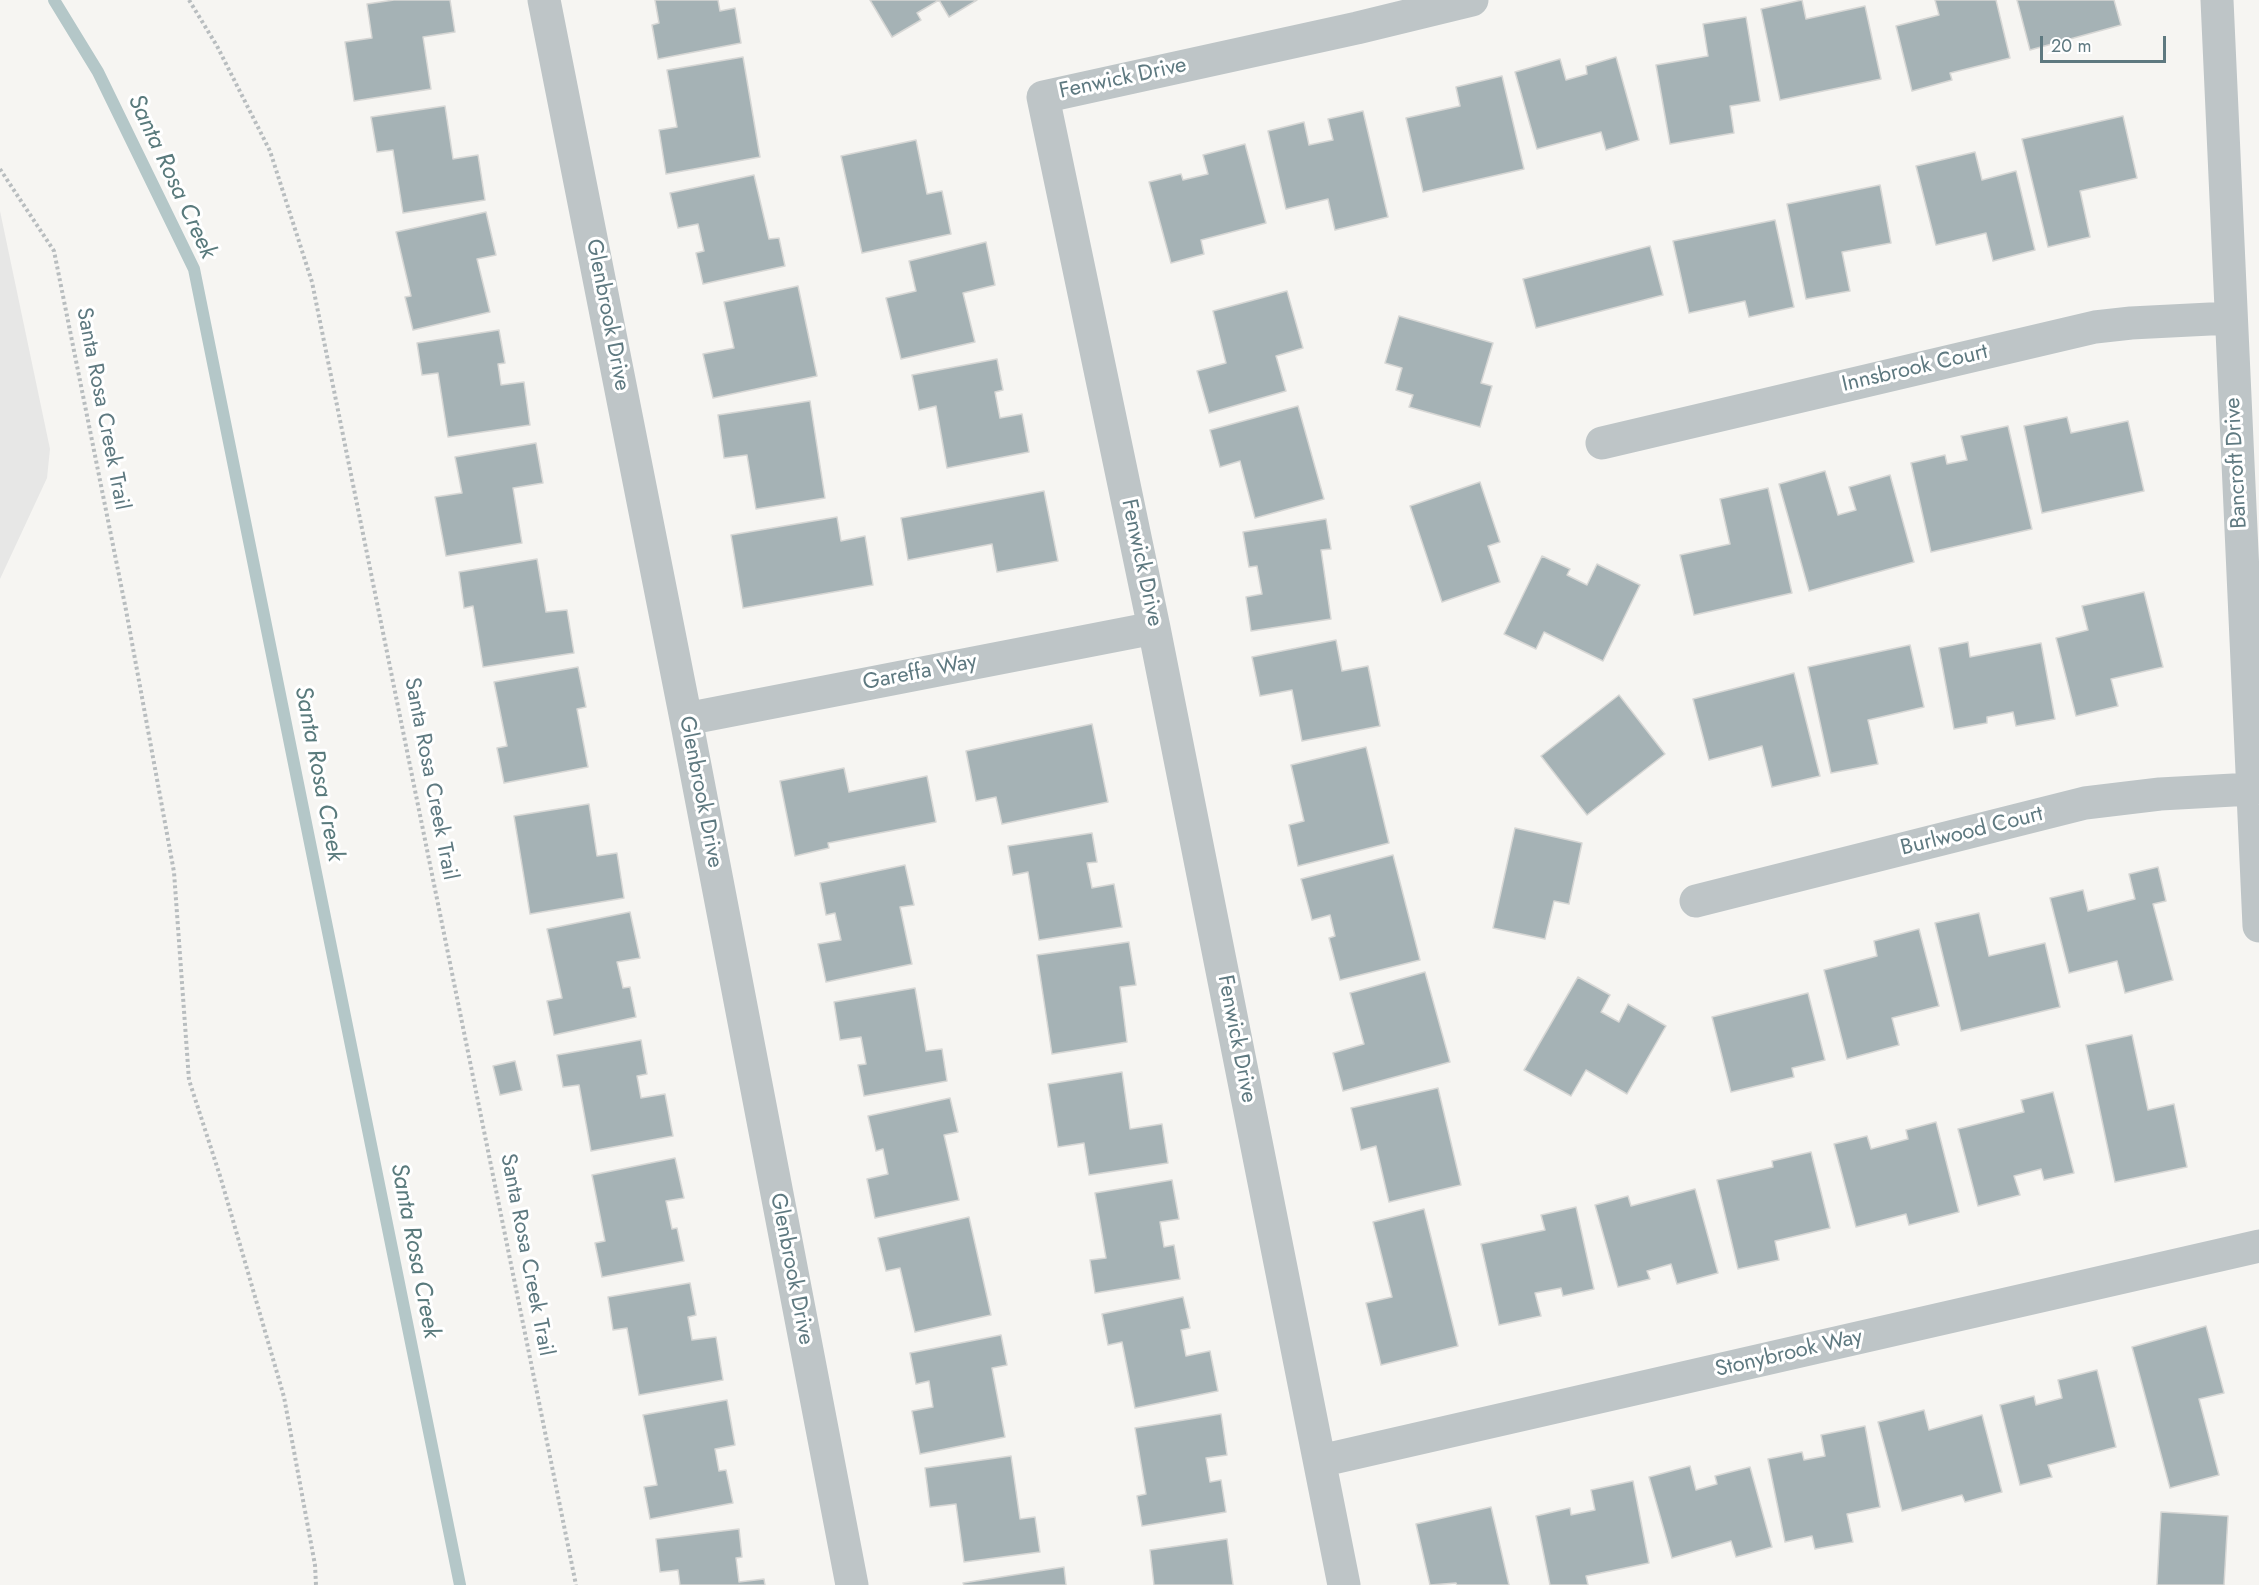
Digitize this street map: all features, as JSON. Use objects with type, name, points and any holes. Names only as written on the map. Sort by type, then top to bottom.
[{"type":"street","name":"Glenbrook Drive","points":[[544,0],[686,719],[852,1585]]},
{"type":"street","name":"Fenwick Drive","points":[[1344,1585],[1154,628],[1043,97],[1353,14],[1472,0]]},
{"type":"street","name":"Bancroft Drive","points":[[2217,0],[2259,926]]},
{"type":"street","name":"Innsbrook Court","points":[[1602,443],[2095,327],[2230,318]]},
{"type":"street","name":"Gareffa Way","points":[[686,719],[1154,628]]},
{"type":"street","name":"Burlwood Court","points":[[1696,901],[2085,803],[2160,794],[2252,789]]},
{"type":"street","name":"Stonybrook Way","points":[[1320,1461],[2259,1246]]},
{"type":"path","name":"Santa Rosa Creek Trail","points":[[189,0],[217,46],[270,151],[312,282],[576,1585]]},
{"type":"path","name":"Santa Rosa Creek Trail","points":[[0,169],[54,251],[123,598],[174,872],[189,1080],[221,1179],[284,1397],[315,1565],[316,1585]]},
{"type":"shaded area","points":[[0,211],[50,449],[47,478],[0,579]]},
{"type":"building","points":[[394,0],[450,0],[455,32],[423,37],[431,89],[354,101],[345,42],[372,38],[367,4]]},
{"type":"building","points":[[655,0],[718,0],[720,11],[735,8],[741,43],[658,59],[652,25],[659,23]]},
{"type":"building","points":[[870,0],[939,0],[917,13],[921,20],[892,37]]},
{"type":"building","points":[[939,0],[977,0],[949,17]]},
{"type":"building","points":[[1802,0],[1806,19],[1865,6],[1881,79],[1780,100],[1761,9]]},
{"type":"building","points":[[1935,0],[1996,0],[2010,58],[1950,73],[1952,80],[1912,91],[1896,26],[1939,15]]},
{"type":"building","points":[[2017,0],[2114,0],[2121,25],[2030,50]]},
{"type":"building","points":[[1746,17],[1760,101],[1730,106],[1734,133],[1670,144],[1656,65],[1708,56],[1703,24]]},
{"type":"building","points":[[743,57],[760,157],[666,174],[659,130],[677,127],[667,70]]},
{"type":"building","points":[[1616,57],[1639,140],[1606,150],[1601,132],[1537,149],[1515,72],[1560,59],[1566,80],[1587,74],[1586,66]]},
{"type":"building","points":[[1502,76],[1524,169],[1423,192],[1406,118],[1460,106],[1456,87]]},
{"type":"building","points":[[445,106],[453,159],[478,155],[485,200],[403,213],[393,150],[377,152],[371,117]]},
{"type":"building","points":[[1363,111],[1388,217],[1335,230],[1328,199],[1286,209],[1268,131],[1304,122],[1309,145],[1333,140],[1328,119]]},
{"type":"building","points":[[2123,116],[2137,178],[2080,191],[2090,237],[2048,247],[2022,139]]},
{"type":"building","points":[[916,140],[927,194],[942,191],[951,234],[862,253],[841,156]]},
{"type":"building","points":[[1245,144],[1266,223],[1201,240],[1204,254],[1171,263],[1149,182],[1181,174],[1183,180],[1208,174],[1203,155]]},
{"type":"building","points":[[1975,152],[1982,180],[2016,171],[2035,250],[1993,261],[1986,233],[1936,245],[1916,166]]},
{"type":"building","points":[[754,175],[769,239],[779,238],[785,266],[703,284],[696,253],[704,251],[698,224],[678,228],[670,193]]},
{"type":"building","points":[[1880,185],[1891,243],[1842,252],[1850,291],[1806,299],[1787,204]]},
{"type":"building","points":[[486,212],[496,255],[477,259],[490,312],[413,330],[405,297],[411,296],[396,232]]},
{"type":"building","points":[[1775,220],[1794,307],[1749,317],[1745,301],[1689,313],[1673,241]]},
{"type":"building","points":[[986,242],[995,285],[963,293],[975,342],[901,359],[886,298],[916,291],[909,261]]},
{"type":"building","points":[[1650,246],[1663,295],[1536,328],[1523,279]]},
{"type":"building","points":[[798,286],[817,376],[713,398],[703,354],[734,348],[724,302]]},
{"type":"building","points":[[1287,291],[1303,348],[1276,356],[1286,391],[1209,413],[1197,371],[1226,363],[1213,311]]},
{"type":"building","points":[[1399,316],[1493,343],[1481,383],[1492,386],[1480,427],[1409,407],[1413,395],[1396,390],[1402,368],[1385,363]]},
{"type":"building","points":[[499,330],[505,363],[498,364],[501,385],[524,382],[530,425],[448,437],[438,373],[422,375],[417,343]]},
{"type":"building","points":[[997,359],[1003,390],[995,392],[1000,418],[1022,414],[1029,452],[947,468],[936,406],[919,410],[912,375]]},
{"type":"building","points":[[810,401],[825,498],[756,509],[747,455],[724,458],[718,415]]},
{"type":"building","points":[[1298,406],[1324,499],[1255,518],[1240,461],[1220,467],[1210,430]]},
{"type":"building","points":[[2067,417],[2071,433],[2128,421],[2144,491],[2042,513],[2024,426]]},
{"type":"building","points":[[2008,426],[2032,529],[1931,552],[1911,463],[1945,455],[1947,464],[1967,460],[1961,436]]},
{"type":"building","points":[[536,443],[543,483],[513,488],[522,543],[446,556],[435,497],[462,493],[455,457]]},
{"type":"building","points":[[1825,471],[1838,515],[1856,510],[1849,487],[1890,475],[1914,562],[1809,591],[1779,484]]},
{"type":"building","points":[[1480,482],[1500,542],[1488,546],[1500,582],[1442,602],[1410,506]]},
{"type":"building","points":[[1768,488],[1792,593],[1694,615],[1680,555],[1730,544],[1720,499]]},
{"type":"building","points":[[1044,491],[1058,561],[997,572],[992,544],[908,560],[901,518]]},
{"type":"building","points":[[837,517],[841,541],[865,536],[873,585],[743,608],[731,535]]},
{"type":"building","points":[[1326,519],[1331,549],[1321,550],[1331,619],[1251,631],[1246,597],[1262,594],[1257,566],[1249,567],[1243,532]]},
{"type":"building","points":[[1542,556],[1570,569],[1567,575],[1587,585],[1597,564],[1640,585],[1603,661],[1544,632],[1536,649],[1504,634]]},
{"type":"building","points":[[537,559],[546,612],[567,610],[574,653],[483,667],[473,606],[464,608],[459,572]]},
{"type":"building","points":[[2144,592],[2163,667],[2111,679],[2118,706],[2076,716],[2056,638],[2088,630],[2082,606]]},
{"type":"building","points":[[1336,640],[1342,671],[1368,666],[1380,726],[1302,741],[1292,690],[1260,696],[1252,657]]},
{"type":"building","points":[[1968,642],[1970,657],[2041,643],[2055,719],[2016,726],[2013,712],[1987,717],[1987,723],[1954,729],[1939,648]]},
{"type":"building","points":[[1910,645],[1924,707],[1868,720],[1878,764],[1831,773],[1808,667]]},
{"type":"building","points":[[578,667],[586,707],[577,709],[588,767],[504,783],[497,748],[507,746],[494,682]]},
{"type":"building","points":[[1794,673],[1820,776],[1772,787],[1762,746],[1709,760],[1693,699]]},
{"type":"building","points":[[1619,695],[1665,754],[1587,815],[1541,756]]},
{"type":"building","points":[[1092,724],[1108,802],[1002,824],[996,797],[976,801],[966,751]]},
{"type":"building","points":[[1366,747],[1389,843],[1298,866],[1289,825],[1304,821],[1291,765]]},
{"type":"building","points":[[844,768],[849,792],[927,776],[936,822],[828,843],[829,848],[795,856],[780,781]]},
{"type":"building","points":[[589,804],[597,856],[617,853],[624,898],[530,914],[514,816]]},
{"type":"building","points":[[1515,828],[1582,843],[1569,904],[1554,901],[1545,939],[1493,928]]},
{"type":"building","points":[[1092,833],[1097,862],[1087,863],[1092,888],[1114,884],[1122,927],[1039,940],[1028,872],[1013,875],[1008,846]]},
{"type":"building","points":[[1393,855],[1420,960],[1340,980],[1329,938],[1335,936],[1330,915],[1312,920],[1301,879]]},
{"type":"building","points":[[905,865],[914,905],[900,907],[912,964],[826,982],[818,944],[841,940],[835,913],[826,915],[820,883]]},
{"type":"building","points":[[2158,867],[2166,901],[2153,904],[2173,980],[2125,993],[2117,961],[2069,973],[2050,898],[2083,890],[2088,911],[2135,899],[2129,874]]},
{"type":"building","points":[[630,912],[640,958],[617,962],[623,988],[630,987],[636,1017],[554,1035],[547,1001],[562,998],[547,929]]},
{"type":"building","points":[[1979,913],[1989,956],[2045,943],[2060,1007],[1961,1031],[1935,923]]},
{"type":"building","points":[[1919,929],[1939,1006],[1892,1018],[1899,1045],[1847,1059],[1824,970],[1877,956],[1874,941]]},
{"type":"building","points":[[1129,942],[1136,985],[1120,987],[1127,1042],[1052,1054],[1037,955]]},
{"type":"building","points":[[1425,972],[1450,1062],[1343,1091],[1333,1053],[1364,1044],[1350,993]]},
{"type":"building","points":[[1578,977],[1610,995],[1601,1012],[1619,1022],[1628,1004],[1666,1026],[1627,1094],[1586,1070],[1571,1096],[1524,1070]]},
{"type":"building","points":[[915,988],[926,1051],[942,1049],[947,1081],[864,1096],[858,1065],[866,1064],[861,1037],[840,1040],[834,1002]]},
{"type":"building","points":[[1808,993],[1825,1060],[1792,1068],[1794,1077],[1731,1092],[1712,1017]]},
{"type":"building","points":[[2132,1035],[2148,1110],[2174,1104],[2187,1167],[2115,1182],[2086,1045]]},
{"type":"building","points":[[641,1040],[647,1074],[637,1076],[641,1098],[665,1094],[673,1136],[591,1151],[579,1085],[563,1087],[557,1055]]},
{"type":"building","points":[[515,1061],[522,1090],[500,1095],[493,1066]]},
{"type":"building","points":[[1122,1072],[1130,1129],[1162,1124],[1168,1163],[1089,1175],[1084,1143],[1058,1147],[1048,1084]]},
{"type":"building","points":[[1438,1088],[1461,1185],[1389,1202],[1376,1146],[1361,1150],[1351,1108]]},
{"type":"building","points":[[2053,1092],[2074,1173],[2044,1180],[2041,1169],[2014,1176],[2020,1195],[1978,1206],[1958,1129],[2024,1112],[2021,1100]]},
{"type":"building","points":[[950,1098],[958,1132],[944,1135],[959,1200],[875,1218],[867,1179],[888,1174],[883,1149],[876,1151],[868,1116]]},
{"type":"building","points":[[1936,1122],[1959,1212],[1909,1225],[1906,1214],[1856,1227],[1834,1144],[1867,1136],[1871,1149],[1908,1139],[1906,1130]]},
{"type":"building","points":[[1811,1152],[1830,1228],[1775,1241],[1779,1260],[1738,1269],[1717,1180],[1773,1167],[1772,1161]]},
{"type":"building","points":[[675,1158],[684,1198],[666,1201],[672,1229],[677,1228],[684,1261],[602,1277],[595,1243],[605,1241],[592,1175]]},
{"type":"building","points":[[1172,1180],[1179,1219],[1160,1222],[1164,1247],[1174,1245],[1180,1279],[1095,1293],[1090,1260],[1106,1258],[1095,1193]]},
{"type":"building","points":[[1695,1189],[1718,1273],[1677,1284],[1671,1264],[1647,1271],[1650,1279],[1618,1287],[1595,1205],[1628,1196],[1631,1206]]},
{"type":"building","points":[[1576,1207],[1594,1289],[1563,1296],[1561,1288],[1535,1293],[1541,1316],[1499,1325],[1481,1244],[1545,1230],[1541,1215]]},
{"type":"building","points":[[1424,1209],[1458,1346],[1381,1365],[1366,1303],[1392,1297],[1373,1222]]},
{"type":"building","points":[[969,1217],[991,1315],[915,1332],[900,1268],[886,1271],[878,1238]]},
{"type":"building","points":[[690,1283],[696,1315],[688,1317],[692,1340],[716,1337],[723,1380],[639,1395],[627,1328],[613,1330],[608,1297]]},
{"type":"building","points":[[1183,1297],[1190,1328],[1181,1330],[1186,1356],[1210,1351],[1218,1391],[1135,1408],[1122,1342],[1108,1345],[1102,1314]]},
{"type":"building","points":[[2206,1326],[2224,1393],[2199,1399],[2219,1475],[2170,1488],[2132,1347]]},
{"type":"building","points":[[1001,1335],[1007,1365],[992,1368],[1005,1437],[920,1454],[912,1411],[933,1407],[929,1381],[916,1384],[910,1353]]},
{"type":"building","points":[[2097,1370],[2116,1447],[2048,1465],[2052,1477],[2020,1485],[2000,1405],[2034,1396],[2036,1405],[2062,1398],[2058,1380]]},
{"type":"building","points":[[727,1400],[735,1445],[715,1449],[719,1471],[726,1470],[733,1503],[650,1519],[644,1487],[657,1485],[643,1415]]},
{"type":"building","points":[[1924,1410],[1929,1430],[1982,1415],[2002,1492],[1965,1502],[1962,1495],[1902,1511],[1878,1422]]},
{"type":"building","points":[[1221,1414],[1227,1455],[1206,1458],[1210,1482],[1221,1480],[1226,1512],[1142,1526],[1137,1496],[1146,1494],[1135,1428]]},
{"type":"building","points":[[1865,1426],[1880,1507],[1847,1514],[1853,1542],[1815,1549],[1812,1536],[1785,1542],[1768,1459],[1802,1452],[1804,1460],[1825,1456],[1821,1435]]},
{"type":"building","points":[[1011,1456],[1020,1519],[1035,1517],[1040,1552],[964,1562],[956,1504],[930,1507],[925,1468]]},
{"type":"building","points":[[1690,1466],[1696,1490],[1717,1484],[1715,1476],[1750,1467],[1772,1547],[1736,1557],[1731,1541],[1672,1558],[1649,1477]]},
{"type":"building","points":[[1633,1481],[1649,1563],[1586,1576],[1588,1585],[1550,1585],[1536,1516],[1570,1508],[1571,1515],[1595,1510],[1591,1490]]},
{"type":"building","points":[[1491,1507],[1509,1585],[1457,1585],[1456,1583],[1430,1585],[1416,1524]]},
{"type":"building","points":[[2161,1512],[2228,1516],[2224,1585],[2157,1585]]},
{"type":"building","points":[[739,1529],[742,1557],[736,1558],[739,1582],[764,1579],[765,1585],[680,1585],[678,1570],[660,1572],[656,1539]]},
{"type":"building","points":[[1227,1539],[1233,1585],[1154,1585],[1150,1550]]},
{"type":"building","points":[[1064,1567],[1066,1585],[964,1585],[963,1583]]},
{"type":"waterway","name":"Santa Rosa Creek","points":[[54,0],[98,72],[194,269],[460,1585]]}]
